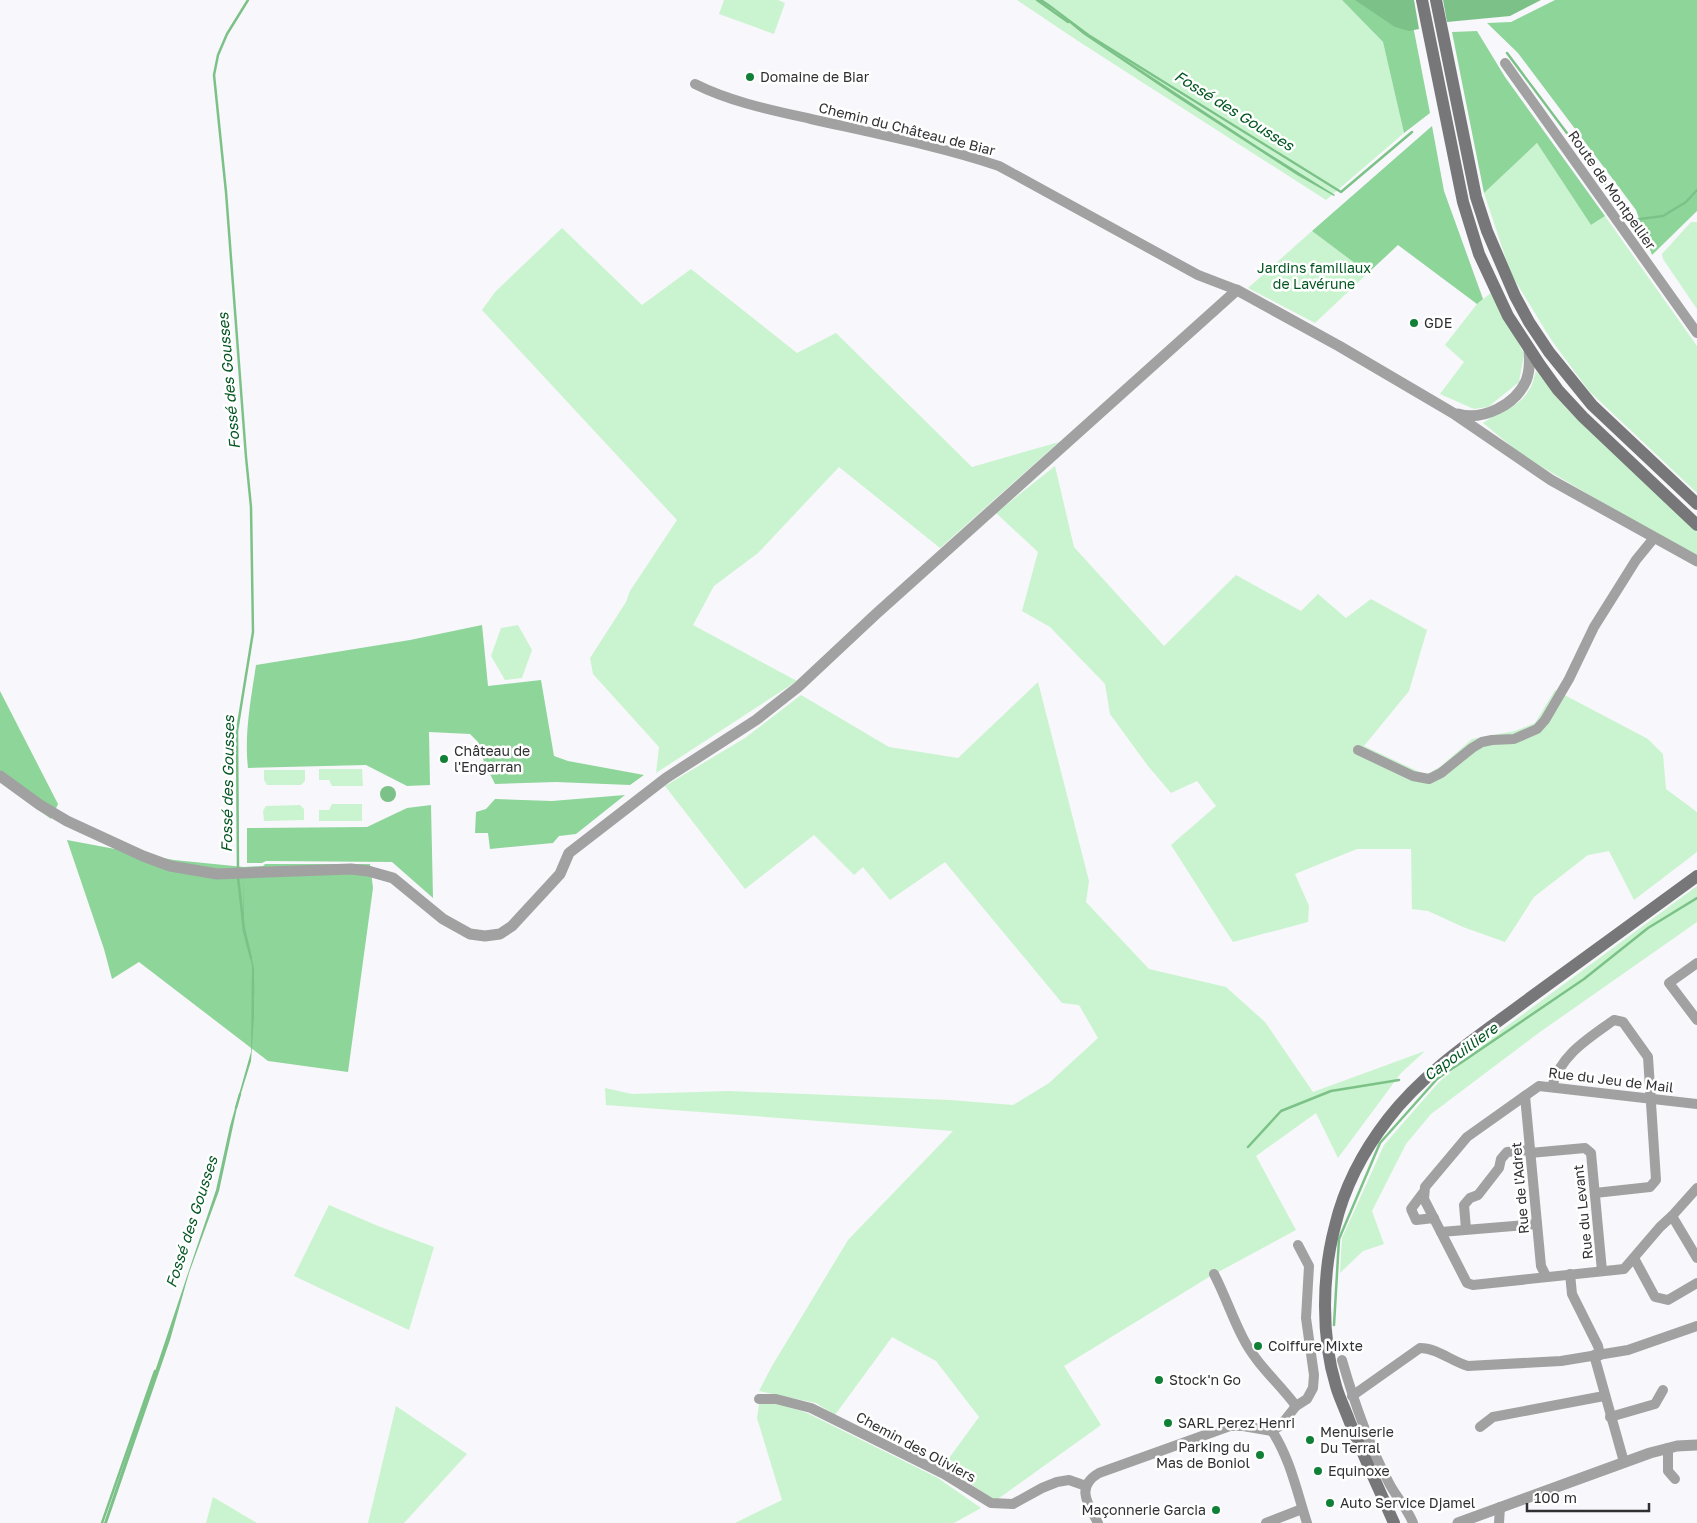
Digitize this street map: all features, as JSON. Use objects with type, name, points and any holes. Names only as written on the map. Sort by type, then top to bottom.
[{"type":"main road","points":[[1422,0],[1456,170],[1472,234],[1508,316],[1529,350],[1558,390],[1583,417],[1697,525]]},
{"type":"main road","points":[[1436,0],[1476,197],[1487,231],[1515,296],[1529,322],[1549,352],[1592,405],[1697,504]]},
{"type":"main road","points":[[1394,1523],[1335,1385],[1329,1354],[1325,1321],[1328,1268],[1334,1226],[1347,1191],[1362,1159],[1389,1118],[1431,1074],[1498,1021],[1697,876]]},
{"type":"street","name":"Route de Montpellier","points":[[1505,63],[1697,333]]},
{"type":"street","name":"Chemin du Château de Biar","points":[[695,84],[751,106],[880,135],[982,160],[999,166],[1198,275],[1237,290]]},
{"type":"street","points":[[0,776],[40,805],[68,821],[143,856],[170,866],[217,874],[368,871],[393,878],[443,919],[470,934],[485,936],[500,934],[512,926],[560,874],[569,853],[666,778],[756,720],[798,687],[883,608],[1237,290],[1339,346],[1454,413],[1551,480],[1697,560]]},
{"type":"street","points":[[1454,413],[1474,417],[1484,415],[1500,407],[1515,396],[1525,383],[1529,373],[1529,350]]},
{"type":"street","points":[[1474,417],[1480,431]]},
{"type":"street","points":[[1358,750],[1413,776],[1429,779],[1441,773],[1482,742],[1514,739],[1537,729],[1545,720],[1569,679],[1594,627],[1636,560],[1654,538]]},
{"type":"street","points":[[1697,963],[1669,983],[1697,1020]]},
{"type":"street","points":[[1552,1087],[1559,1070],[1573,1050],[1614,1020],[1623,1022],[1648,1057],[1656,1180],[1650,1187],[1595,1193]]},
{"type":"street","name":"Rue du Jeu de Mail","points":[[1434,1218],[1416,1220],[1411,1209],[1423,1193],[1428,1182],[1467,1137],[1539,1086],[1697,1104]]},
{"type":"street","name":"Rue de l'Adret","points":[[1525,1096],[1541,1266],[1546,1276]]},
{"type":"street","name":"Rue du Levant","points":[[1466,1229],[1464,1205],[1470,1198],[1478,1195],[1499,1168],[1501,1159],[1507,1152],[1585,1148],[1591,1153],[1602,1271]]},
{"type":"street","points":[[1423,1193],[1424,1199],[1467,1283],[1473,1285],[1624,1269],[1697,1188]]},
{"type":"street","points":[[1672,1216],[1697,1258]]},
{"type":"street","points":[[1441,1232],[1537,1224]]},
{"type":"street","points":[[1098,1523],[1087,1504],[1085,1494],[1090,1478],[1099,1473],[1230,1426],[1243,1426],[1272,1431],[1281,1425],[1296,1406],[1311,1394],[1314,1381],[1306,1318],[1309,1266],[1298,1245]]},
{"type":"street","points":[[1634,1258],[1656,1297],[1668,1300],[1697,1283]]},
{"type":"street","points":[[1214,1274],[1256,1359],[1296,1406]]},
{"type":"street","points":[[1570,1274],[1572,1294],[1598,1346],[1597,1355],[1604,1396],[1624,1462]]},
{"type":"street","points":[[1352,1396],[1420,1348],[1428,1348],[1468,1366],[1561,1361],[1628,1350],[1697,1326]]},
{"type":"street","points":[[1342,1360],[1352,1396],[1389,1483],[1413,1523]]},
{"type":"street","points":[[1610,1416],[1655,1404],[1663,1390]]},
{"type":"street","points":[[1480,1427],[1492,1417],[1604,1396]]},
{"type":"street","name":"Chemin des Oliviers","points":[[759,1399],[776,1399],[811,1408],[944,1474],[991,1503],[1013,1504],[1057,1482],[1069,1480],[1086,1486]]},
{"type":"street","points":[[1272,1431],[1279,1442],[1307,1523]]},
{"type":"street","points":[[1458,1523],[1624,1462],[1668,1448],[1697,1445]]},
{"type":"street","points":[[1668,1448],[1668,1470],[1675,1479]]},
{"type":"street","points":[[1499,1523],[1500,1506]]},
{"type":"street","points":[[1266,1523],[1302,1509]]},
{"type":"green space","points":[[724,0],[778,0],[785,3],[774,34],[719,14]]},
{"type":"green space","points":[[1017,0],[1342,0],[1383,42],[1404,133],[1326,200]]},
{"type":"green space","points":[[1537,143],[1591,225],[1605,216],[1697,346],[1697,493],[1589,391],[1552,341],[1511,274],[1484,193]]},
{"type":"green space","points":[[1691,222],[1697,222],[1697,309],[1663,259],[1662,254]]},
{"type":"green space","points":[[562,228],[642,305],[691,269],[797,353],[836,333],[972,467],[1059,442],[940,548],[839,467],[758,553],[714,586],[693,625],[797,681],[656,773],[659,747],[593,674],[590,658],[626,602],[630,591],[677,520],[482,310],[495,292]]},
{"type":"green space","name":"Jardins familiaux de Lavérune","points":[[1312,231],[1368,273],[1315,323],[1248,288]]},
{"type":"green space","points":[[1492,292],[1524,354],[1519,382],[1488,407],[1474,409],[1440,394],[1464,362],[1445,345],[1477,304]]},
{"type":"green space","points":[[1536,371],[1566,408],[1697,532],[1697,555],[1652,532],[1522,455],[1483,423],[1520,401],[1530,388]]},
{"type":"green space","points":[[1055,466],[1074,547],[1164,646],[1236,575],[1301,611],[1318,594],[1346,618],[1371,599],[1427,630],[1409,691],[1364,746],[1426,775],[1441,766],[1472,739],[1515,731],[1535,723],[1555,690],[1648,739],[1663,754],[1666,789],[1697,812],[1697,852],[1634,900],[1609,851],[1588,855],[1534,897],[1505,942],[1463,927],[1428,911],[1412,909],[1411,849],[1357,849],[1295,874],[1309,906],[1308,922],[1233,942],[1171,845],[1216,806],[1197,781],[1171,793],[1148,766],[1110,714],[1105,684],[1050,627],[1022,611],[1038,552],[996,513]]},
{"type":"green space","points":[[518,625],[532,650],[522,678],[505,680],[491,656],[501,628]]},
{"type":"green space","points":[[1038,682],[1089,881],[1086,902],[1149,969],[1226,987],[1265,1022],[1313,1092],[1425,1051],[1401,1073],[1338,1158],[1316,1113],[1256,1156],[1296,1230],[1209,1277],[1064,1366],[1101,1425],[995,1501],[944,1465],[979,1417],[936,1361],[892,1337],[835,1415],[816,1403],[759,1391],[848,1240],[953,1131],[606,1105],[605,1088],[632,1094],[729,1091],[950,1100],[1013,1105],[1049,1083],[1098,1038],[1079,1005],[1062,1003],[945,862],[890,900],[863,867],[854,875],[814,835],[745,889],[665,786],[745,738],[801,695],[889,747],[958,758]]},
{"type":"green space","points":[[319,769],[362,769],[363,786],[332,786],[329,780],[319,780]]},
{"type":"green space","points":[[264,770],[305,770],[305,781],[301,785],[267,785],[264,780]]},
{"type":"green space","points":[[332,804],[362,804],[362,821],[319,821],[319,810],[329,810]]},
{"type":"green space","points":[[300,805],[304,809],[304,820],[264,821],[263,811],[266,806]]},
{"type":"green space","points":[[1697,886],[1697,922],[1540,1032],[1431,1114],[1406,1144],[1372,1211],[1384,1244],[1363,1251],[1340,1273],[1342,1238],[1384,1145],[1438,1083],[1488,1040]]},
{"type":"green space","points":[[329,1205],[434,1247],[409,1330],[294,1276]]},
{"type":"green space","points":[[779,1403],[807,1413],[938,1478],[981,1508],[954,1523],[735,1523],[782,1500],[757,1418],[759,1404]]},
{"type":"green space","points":[[396,1406],[467,1454],[404,1523],[368,1523]]},
{"type":"green space","points":[[213,1497],[257,1523],[206,1523]]},
{"type":"shaded area","points":[[1038,0],[1043,0],[1088,35],[1335,195],[1297,175],[1175,96],[1083,34]]},
{"type":"shaded area","points":[[1342,0],[1408,0],[1430,113],[1404,133],[1383,42]]},
{"type":"shaded area","points":[[1355,0],[1414,0],[1419,29],[1409,31],[1395,27]]},
{"type":"shaded area","points":[[1443,0],[1541,0],[1510,16],[1447,22]]},
{"type":"shaded area","points":[[1555,0],[1697,0],[1697,211],[1652,255],[1636,210],[1518,53],[1487,23],[1511,22]]},
{"type":"shaded area","points":[[1477,31],[1505,77],[1605,216],[1591,225],[1537,143],[1484,193],[1452,32]]},
{"type":"shaded area","points":[[1432,126],[1444,191],[1483,299],[1477,304],[1398,245],[1368,273],[1312,231]]},
{"type":"shaded area","points":[[482,625],[488,686],[541,680],[554,756],[568,761],[644,775],[630,785],[556,782],[495,784],[484,762],[478,742],[470,734],[429,732],[430,785],[407,786],[366,765],[248,768],[247,729],[256,665],[410,640]]},
{"type":"shaded area","points":[[0,691],[58,804],[51,819],[0,782]]},
{"type":"shaded area","points":[[388,786],[394,788],[396,794],[394,800],[388,802],[382,800],[380,794],[382,788]]},
{"type":"shaded area","points":[[625,795],[576,834],[559,836],[553,843],[490,849],[488,833],[475,833],[476,812],[486,809],[495,799],[552,801]]},
{"type":"shaded area","points":[[431,805],[433,898],[392,862],[266,861],[262,863],[247,863],[247,828],[367,827],[407,808]]},
{"type":"shaded area","points":[[67,840],[174,860],[244,867],[263,866],[265,864],[370,864],[373,888],[348,1072],[268,1061],[139,962],[112,979],[104,949]]},
{"type":"shaded area","points":[[243,877],[244,923],[254,968],[254,1017],[251,1061],[238,1103],[219,1191],[189,1273],[170,1340],[107,1523],[104,1523],[216,1190],[230,1126],[251,1052],[252,966],[243,925]]},
{"type":"waterway","name":"Fossé des Gousses","points":[[238,869],[237,731],[253,632],[251,507],[226,192],[214,75],[218,55],[227,34],[248,0]]},
{"type":"waterway","name":"Fossé des Gousses","points":[[1037,0],[1068,22]]},
{"type":"waterway","name":"Fossé des Gousses","points":[[1085,33],[1341,192],[1412,132]]},
{"type":"waterway","name":"Fossé des Gousses","points":[[1507,53],[1632,220],[1663,216],[1686,202],[1697,190]]},
{"type":"waterway","name":"Fossé des Gousses","points":[[238,877],[244,931],[251,958]]},
{"type":"waterway","name":"Capouilliere","points":[[1334,1325],[1339,1239],[1380,1143],[1437,1079],[1584,979],[1648,928],[1697,898]]},
{"type":"waterway","name":"Fossé des Gousses","points":[[253,981],[253,995]]},
{"type":"waterway","name":"Capouilliere","points":[[1248,1147],[1281,1111],[1331,1091],[1399,1080]]},
{"type":"waterway","name":"Fossé des Gousses","points":[[236,1108],[240,1094]]},
{"type":"waterway","name":"Fossé des Gousses","points":[[102,1523],[155,1371]]},
{"type":"place","name":"Domaine de Biar","points":[[750,77]]},
{"type":"place","name":"GDE","points":[[1414,323]]},
{"type":"place","name":"Château de l'Engarran","points":[[444,759]]},
{"type":"place","name":"Coiffure Mixte","points":[[1258,1346]]},
{"type":"place","name":"Stock'n Go","points":[[1159,1380]]},
{"type":"place","name":"SARL Perez Henri","points":[[1168,1423]]},
{"type":"place","name":"Menuiserie Du Terral","points":[[1310,1440]]},
{"type":"place","name":"Parking du Mas de Boniol","points":[[1260,1455]]},
{"type":"place","name":"Equinoxe","points":[[1318,1471]]},
{"type":"place","name":"Auto Service Djamel","points":[[1330,1503]]},
{"type":"place","name":"Maçonnerie Garcia","points":[[1216,1510]]}]
